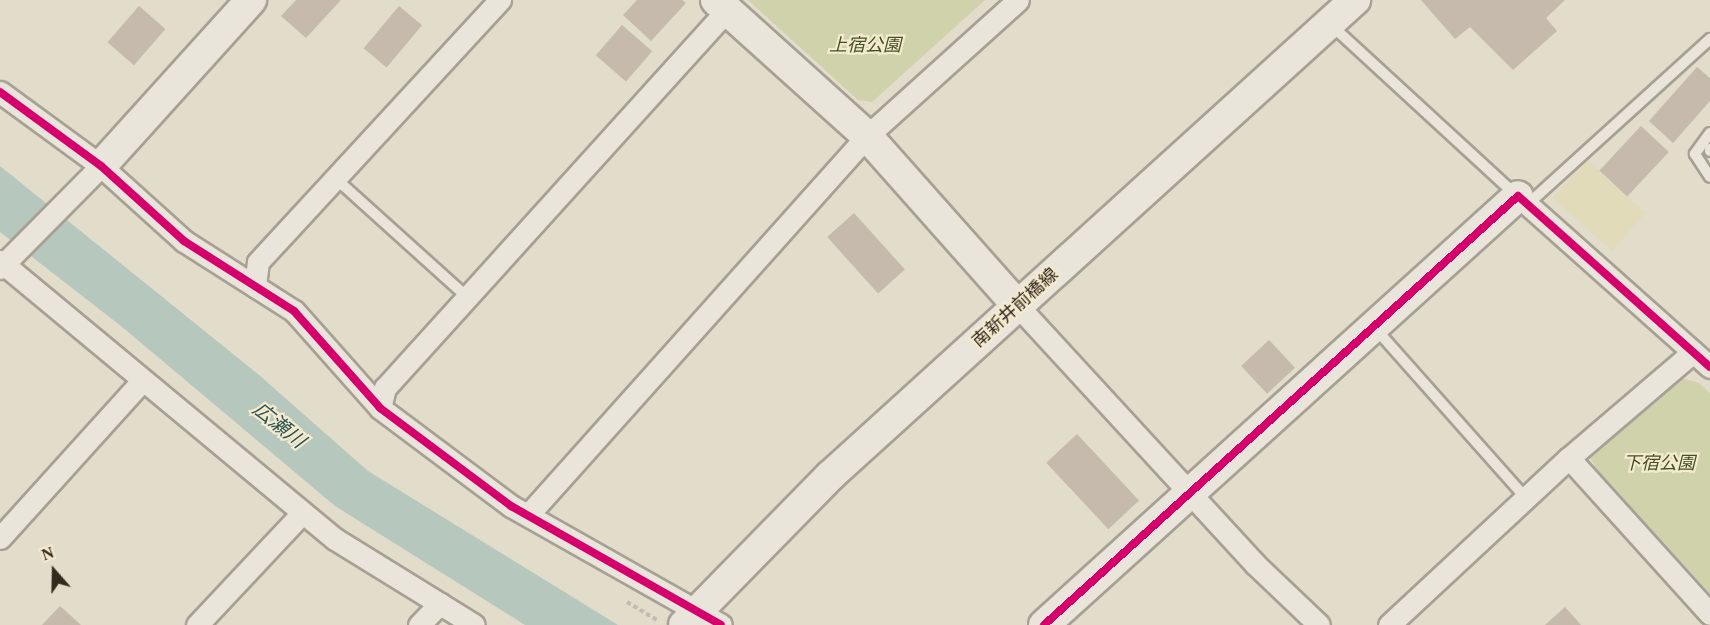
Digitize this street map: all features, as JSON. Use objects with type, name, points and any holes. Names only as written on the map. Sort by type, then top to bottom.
[{"type":"street","points":[[251,0],[102,166],[66,198],[4,262],[142,381],[335,540],[474,625]]},
{"type":"street","points":[[255,286],[258,262],[500,0]]},
{"type":"street","points":[[528,515],[867,136],[1018,0]]},
{"type":"street","name":"南新井前橋線","points":[[701,620],[783,520],[1355,0]]},
{"type":"street","points":[[380,408],[385,388],[722,5],[867,136],[1017,305],[1290,602],[1318,625]]},
{"type":"street","points":[[0,92],[102,166],[184,241],[294,311],[380,408],[528,515],[701,620]]},
{"type":"street","points":[[1044,625],[1373,327],[1523,200],[1710,367]]},
{"type":"street","points":[[1389,625],[1569,458],[1693,352]]},
{"type":"street","points":[[0,538],[142,381]]},
{"type":"street","points":[[1569,458],[1710,614]]},
{"type":"street","points":[[196,625],[302,513]]},
{"type":"street","points":[[419,625],[440,603]]},
{"type":"lane","points":[[1330,24],[1523,200],[1710,39]]},
{"type":"lane","points":[[1710,134],[1695,154],[1710,177]]},
{"type":"lane","points":[[335,178],[467,297]]},
{"type":"lane","points":[[1373,327],[1526,498]]},
{"type":"shaded area","points":[[1587,160],[1646,213],[1612,251],[1553,198]]},
{"type":"green space","name":"上宿公園","points":[[748,0],[985,0],[872,102],[858,100]]},
{"type":"green space","name":"下宿公園","points":[[1678,377],[1699,383],[1710,393],[1710,594],[1597,470],[1590,457]]},
{"type":"water","name":"広瀬川","points":[[0,166],[259,375],[368,471],[618,625],[525,625],[335,506],[121,326],[0,232]]},
{"type":"building","points":[[296,0],[341,0],[306,38],[281,16]]},
{"type":"building","points":[[637,0],[682,0],[686,3],[651,41],[623,15]]},
{"type":"building","points":[[1421,0],[1565,0],[1546,18],[1557,31],[1513,70],[1470,27],[1455,39]]},
{"type":"building","points":[[139,6],[165,29],[134,65],[108,42]]},
{"type":"building","points":[[399,6],[422,25],[387,67],[364,48]]},
{"type":"building","points":[[622,25],[652,51],[626,81],[596,55]]},
{"type":"building","points":[[1697,67],[1710,78],[1710,101],[1673,143],[1649,121]]},
{"type":"building","points":[[1641,126],[1669,152],[1627,197],[1599,171]]},
{"type":"building","points":[[854,213],[905,269],[878,294],[827,237]]},
{"type":"building","points":[[1269,340],[1295,368],[1267,394],[1241,366]]},
{"type":"building","points":[[1077,434],[1139,501],[1108,529],[1046,463]]},
{"type":"building","points":[[60,606],[81,625],[42,625]]},
{"type":"building","points":[[1565,607],[1581,625],[1545,625]]},
{"type":"cycle path","points":[[0,92],[101,166],[184,241],[294,311],[380,408],[511,506],[721,625]]},
{"type":"cycle path","points":[[1044,625],[1518,196],[1710,367]]}]
